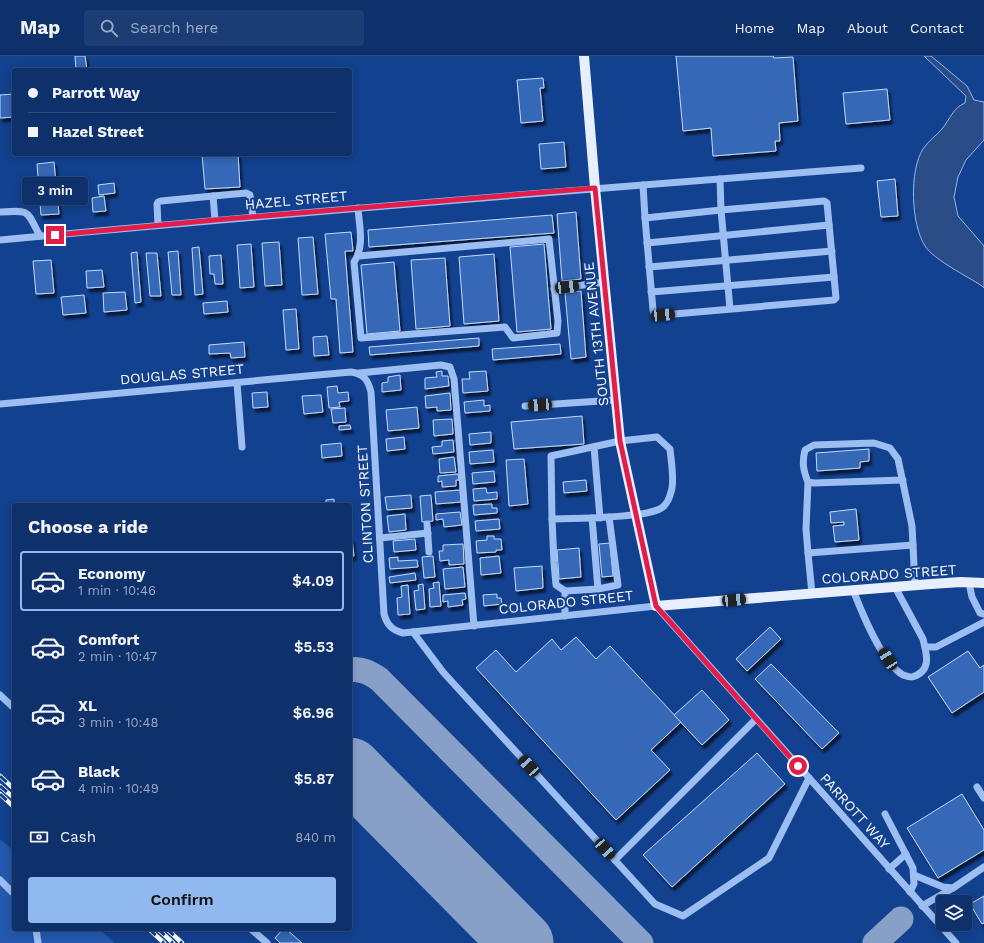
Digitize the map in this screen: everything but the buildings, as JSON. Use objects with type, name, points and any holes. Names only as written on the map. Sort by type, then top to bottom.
[{"type":"main road","name":"SOUTH 13TH AVENUE","points":[[584,56],[595,188],[620,441],[656,606]]},
{"type":"main road","name":"COLORADO STREET","points":[[656,606],[915,585],[984,583]]},
{"type":"street","name":"HAZEL STREET","points":[[0,240],[215,220],[595,188],[861,168]]},
{"type":"street","points":[[720,179],[721,210],[730,309]]},
{"type":"street","points":[[643,185],[654,314],[663,315],[834,300],[836,298],[830,225],[827,203],[824,201],[646,218]]},
{"type":"street","points":[[158,225],[158,202],[246,193],[250,195],[253,217]]},
{"type":"street","points":[[213,196],[215,220]]},
{"type":"street","points":[[358,208],[360,242],[359,256],[354,262],[360,338],[505,327],[514,338],[557,333],[558,321],[549,239],[359,256]]},
{"type":"street","points":[[0,212],[21,210],[28,214],[40,236]]},
{"type":"street","points":[[647,243],[830,225]]},
{"type":"street","points":[[649,267],[832,251]]},
{"type":"street","points":[[651,292],[834,277]]},
{"type":"street","points":[[554,289],[605,282]]},
{"type":"street","name":"DOUGLAS STREET","points":[[0,404],[351,372],[362,375],[441,365],[450,367],[454,379],[474,626]]},
{"type":"street","name":"CLINTON STREET","points":[[362,375],[371,392],[384,614],[386,622],[391,628]]},
{"type":"street","points":[[237,383],[242,447]]},
{"type":"street","points":[[525,406],[616,400]]},
{"type":"street","points":[[552,519],[600,518],[652,512],[664,507],[671,493],[672,487],[670,449],[657,437],[620,441],[551,456],[552,519],[556,585],[565,591],[598,589],[618,585],[609,517]]},
{"type":"street","points":[[812,594],[806,529],[808,482],[804,472],[803,460],[806,450],[814,445],[874,443],[890,448],[898,459],[912,526],[915,585]]},
{"type":"street","points":[[594,447],[600,518]]},
{"type":"street","points":[[808,482],[903,480]]},
{"type":"street","points":[[592,518],[598,589]]},
{"type":"street","points":[[427,524],[429,552]]},
{"type":"street","points":[[380,538],[428,533]]},
{"type":"street","points":[[808,553],[913,545]]},
{"type":"street","points":[[969,583],[972,597],[980,613],[984,614]]},
{"type":"street","points":[[853,590],[862,613],[876,641],[888,659],[898,671],[904,675],[912,677],[924,672],[926,666],[925,647],[923,639],[895,587]]},
{"type":"street","points":[[565,591],[565,616]]},
{"type":"street","name":"COLORADO STREET","points":[[391,628],[403,633],[656,606]]},
{"type":"street","name":"PARROTT WAY","points":[[656,606],[956,943]]},
{"type":"street","points":[[925,647],[936,647],[984,622]]},
{"type":"street","points":[[413,632],[443,672],[655,904],[683,916],[769,858],[808,778]]},
{"type":"street","points":[[0,695],[12,706]]},
{"type":"street","points":[[615,860],[756,719]]},
{"type":"street","points":[[977,787],[984,798]]},
{"type":"street","points":[[885,814],[913,868],[914,884],[910,892]]},
{"type":"street","points":[[889,869],[906,854]]},
{"type":"street","points":[[922,906],[953,888],[984,867]]},
{"type":"street","points":[[914,875],[943,887],[953,888]]},
{"type":"street","points":[[0,880],[12,892]]},
{"type":"street","points":[[36,931],[38,943]]},
{"type":"street","points":[[253,931],[267,943]]},
{"type":"shaded area","points":[[924,56],[931,56],[967,86],[974,100],[984,102],[984,140],[966,160],[958,177],[954,197],[958,216],[984,246],[984,288],[943,262],[929,251],[920,236],[917,225],[914,184],[915,170],[918,159],[925,146],[942,129],[957,108],[965,103],[966,96]]},
{"type":"shaded area","points":[[0,839],[12,850],[12,931],[101,931],[115,943],[0,943]]},
{"type":"taxiway","points":[[352,670],[365,672],[379,679],[641,943]]},
{"type":"taxiway","points":[[875,943],[901,919]]},
{"type":"runway","points":[[352,771],[522,943]]},
{"type":"railway","points":[[0,776],[12,787]]},
{"type":"railway","points":[[0,786],[12,796]]},
{"type":"railway","points":[[0,794],[12,805]]},
{"type":"railway","points":[[151,931],[164,943]]},
{"type":"railway","points":[[160,931],[173,943]]},
{"type":"railway","points":[[169,931],[182,943]]},
{"type":"route","points":[[55,235],[595,188],[620,441],[656,606],[798,766]]}]
